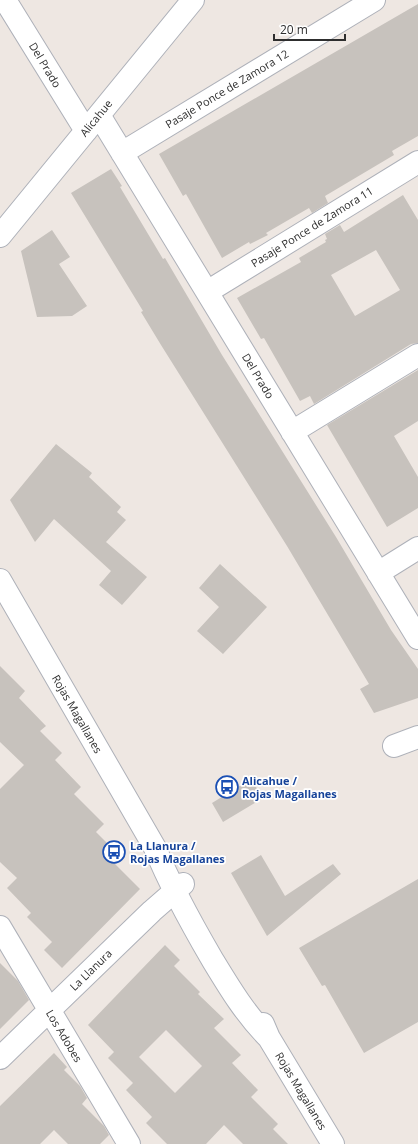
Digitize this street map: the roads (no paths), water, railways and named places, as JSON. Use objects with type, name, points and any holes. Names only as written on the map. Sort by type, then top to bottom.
[{"type":"street","name":"Del Prado","points":[[5,0],[92,123],[122,153],[418,638]]},
{"type":"street","name":"Alicahue","points":[[0,236],[193,0]]},
{"type":"street","name":"Pasaje Ponce de Zamora 12","points":[[122,153],[374,0]]},
{"type":"street","name":"Pasaje Ponce de Zamora 11","points":[[207,292],[418,162]]},
{"type":"street","points":[[292,432],[418,355]]},
{"type":"street","points":[[378,572],[418,548]]},
{"type":"street","name":"Rojas Magallanes","points":[[0,580],[178,888],[230,990],[245,1012],[269,1038],[334,1144]]},
{"type":"street","points":[[394,746],[418,737]]},
{"type":"street","name":"La Llanura","points":[[0,1058],[152,911],[178,888]]},
{"type":"street","name":"Los Adobes","points":[[0,927],[129,1144]]},
{"type":"place","name":"Alicahue / Rojas Magallanes","points":[[227,787]]},
{"type":"place","name":"La Llanura / Rojas Magallanes","points":[[114,852]]}]
